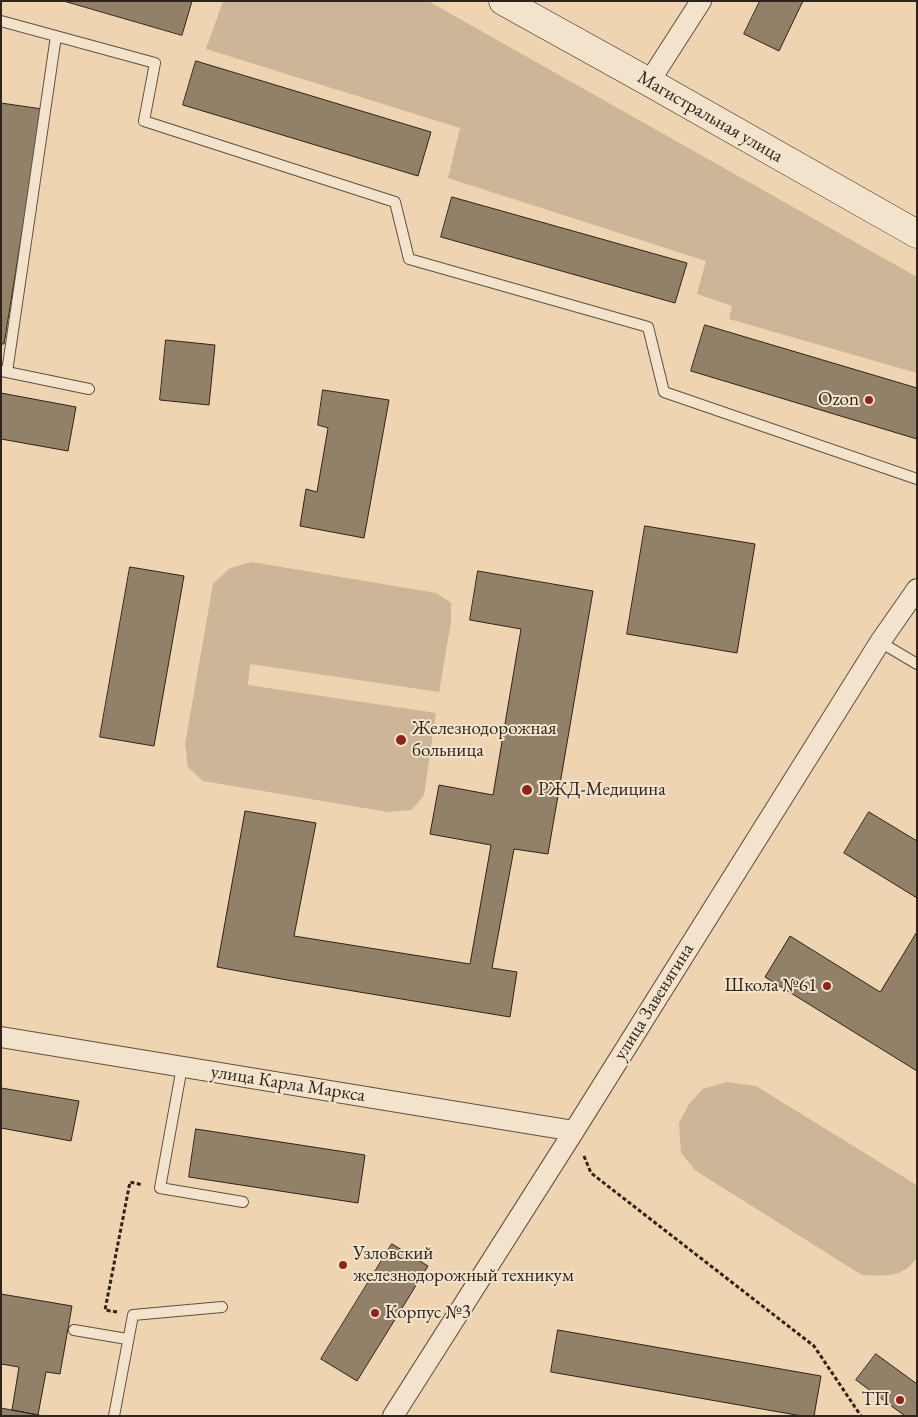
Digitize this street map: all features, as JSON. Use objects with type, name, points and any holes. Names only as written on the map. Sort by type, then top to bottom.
[{"type":"main road","name":"Магистральная улица","points":[[503,1],[917,234]]},
{"type":"street","points":[[649,82],[701,1]]},
{"type":"street","name":"улица Завенягина","points":[[393,1416],[880,642],[917,590]]},
{"type":"street","name":"улица Карла Маркса","points":[[1,1037],[574,1131]]},
{"type":"lane","points":[[1,21],[155,63],[144,121],[395,202],[408,259],[648,327],[664,392],[917,479]]},
{"type":"lane","points":[[56,36],[4,372],[89,390]]},
{"type":"lane","points":[[880,642],[917,664]]},
{"type":"lane","points":[[182,1067],[160,1188],[243,1202]]},
{"type":"lane","points":[[114,1416],[133,1315],[222,1307]]},
{"type":"lane","points":[[74,1330],[127,1339]]},
{"type":"path","points":[[574,1131],[591,1173],[814,1346],[861,1416]]},
{"type":"path","points":[[133,1315],[105,1310],[130,1182],[160,1188]]},
{"type":"shaded area","points":[[223,1],[428,1],[917,277],[917,373],[729,319],[732,306],[697,294],[706,261],[448,178],[460,128],[206,49]]},
{"type":"shaded area","points":[[252,562],[436,593],[451,603],[451,622],[439,692],[250,664],[248,685],[436,713],[424,795],[412,810],[388,812],[203,781],[188,767],[185,744],[213,584],[230,568]]},
{"type":"shaded area","points":[[727,1082],[756,1086],[915,1184],[917,1187],[917,1257],[912,1264],[906,1269],[893,1274],[878,1276],[862,1275],[696,1171],[681,1153],[679,1123],[689,1104],[703,1089]]},
{"type":"building","points":[[64,1],[192,1],[182,35]]},
{"type":"building","points":[[760,1],[803,1],[779,51],[744,34]]},
{"type":"building","points":[[196,61],[431,132],[418,176],[183,105]]},
{"type":"building","points":[[1,103],[42,109],[4,344],[1,344]]},
{"type":"building","points":[[452,197],[687,263],[675,303],[441,237]]},
{"type":"building","points":[[705,325],[917,388],[917,439],[691,371]]},
{"type":"building","points":[[166,340],[215,345],[209,405],[160,400]]},
{"type":"building","points":[[323,390],[389,400],[364,538],[300,526],[306,489],[317,492],[328,428],[318,425]]},
{"type":"building","points":[[1,393],[76,407],[68,451],[1,439]]},
{"type":"building","points":[[645,526],[755,544],[737,653],[627,634]]},
{"type":"building","points":[[130,567],[184,576],[154,746],[100,737]]},
{"type":"building","name":"РЖД-Медицина","points":[[478,571],[593,591],[548,854],[514,849],[492,968],[517,972],[510,1017],[217,967],[245,811],[316,823],[294,936],[470,964],[491,845],[430,834],[439,785],[493,795],[521,629],[470,620]]},
{"type":"building","points":[[869,812],[917,841],[917,898],[844,853]]},
{"type":"building","points":[[917,932],[917,1071],[765,977],[790,936],[880,992]]},
{"type":"building","points":[[1,1088],[79,1101],[71,1141],[1,1128]]},
{"type":"building","points":[[196,1129],[365,1155],[358,1203],[189,1177]]},
{"type":"building","name":"Корпус №3","points":[[392,1244],[428,1266],[357,1381],[321,1359]]},
{"type":"building","points":[[1,1294],[72,1306],[60,1374],[46,1372],[38,1415],[12,1410],[19,1367],[1,1364]]},
{"type":"building","points":[[558,1330],[821,1376],[814,1416],[802,1416],[551,1372]]},
{"type":"building","name":"ТП","points":[[876,1354],[917,1384],[917,1416],[905,1416],[856,1380]]},
{"type":"building","points":[[1,1408],[38,1415],[45,1416],[1,1416]]},
{"type":"place","name":"Ozon","points":[[869,400]]},
{"type":"place","name":"Железнодорожная больница","points":[[401,740]]},
{"type":"place","name":"РЖД-Медицина","points":[[527,790]]},
{"type":"place","name":"Школа №61","points":[[827,986]]},
{"type":"place","name":"Узловский железнодорожный техникум","points":[[343,1265]]},
{"type":"place","name":"Корпус №3","points":[[375,1313]]},
{"type":"place","name":"ТП","points":[[900,1400]]}]
